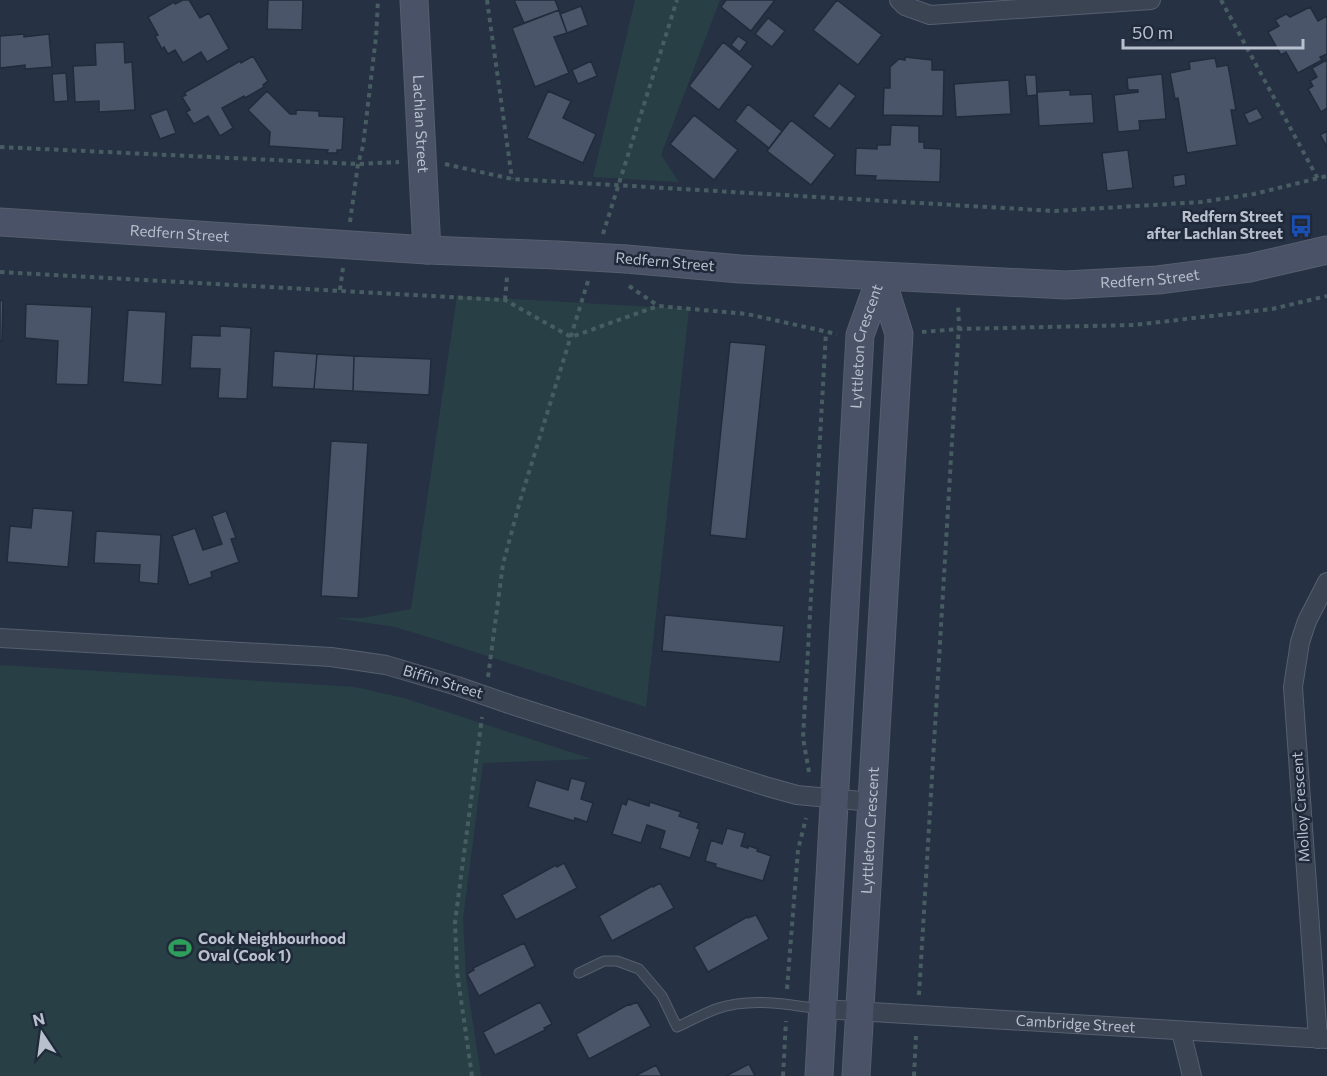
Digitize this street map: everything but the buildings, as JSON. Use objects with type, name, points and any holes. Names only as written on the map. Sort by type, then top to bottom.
[{"type":"street","name":"Lachlan Street","points":[[414,0],[427,250]]},
{"type":"street","points":[[898,0],[905,6],[930,15],[1152,0]]},
{"type":"street","name":"Redfern Street","points":[[0,222],[427,250],[626,259],[740,269],[1066,285],[1158,280],[1248,268],[1327,250]]},
{"type":"street","name":"Lyttleton Crescent","points":[[819,1076],[822,1010],[821,797],[860,335],[881,277]]},
{"type":"street","name":"Lyttleton Crescent","points":[[856,1076],[899,334],[881,277]]},
{"type":"street","name":"Molloy Crescent","points":[[1322,1039],[1293,687],[1300,642],[1307,621],[1327,582]]},
{"type":"street","name":"Biffin Street","points":[[0,639],[331,657],[386,665],[768,787],[821,797],[872,801]]},
{"type":"street","name":"Cambridge Street","points":[[822,1010],[1322,1039]]},
{"type":"street","points":[[1181,1031],[1192,1076]]},
{"type":"lane","points":[[579,973],[604,961],[617,961],[639,969],[662,996],[677,1027],[717,1008],[747,1002],[786,1004],[822,1010]]},
{"type":"path","points":[[358,164],[363,146],[378,0]]},
{"type":"path","points":[[487,0],[512,178]]},
{"type":"path","points":[[617,185],[677,0]]},
{"type":"path","points":[[1221,0],[1318,179]]},
{"type":"path","points":[[0,147],[358,164],[395,161]]},
{"type":"path","points":[[453,165],[512,178],[1054,211],[1201,202],[1254,194],[1327,176]]},
{"type":"path","points":[[0,272],[505,300],[572,338],[658,306],[747,314],[826,332],[803,738],[808,772],[821,797],[806,816],[798,850],[783,1076]]},
{"type":"path","points":[[505,300],[506,277],[517,278]]},
{"type":"path","points":[[914,1076],[958,329],[956,280]]},
{"type":"path","points":[[628,285],[658,306]]},
{"type":"path","points":[[915,333],[958,329],[1134,325],[1272,309],[1327,296]]},
{"type":"path","points":[[486,685],[503,564],[520,501],[572,338]]},
{"type":"path","points":[[472,1076],[457,972],[455,922],[484,706]]},
{"type":"green space","points":[[635,0],[720,0],[661,155],[679,182],[593,177]]},
{"type":"green space","points":[[457,296],[689,309],[646,707],[395,627],[334,618],[362,618],[411,609]]},
{"type":"green space","points":[[0,665],[355,687],[404,698],[592,759],[483,763],[463,919],[466,977],[481,1076],[0,1076]]},
{"type":"place","name":"Redfern Street after Lachlan Street","points":[[1301,226]]},
{"type":"place","name":"Cook Neighbourhood Oval (Cook 1)","points":[[180,948]]}]
